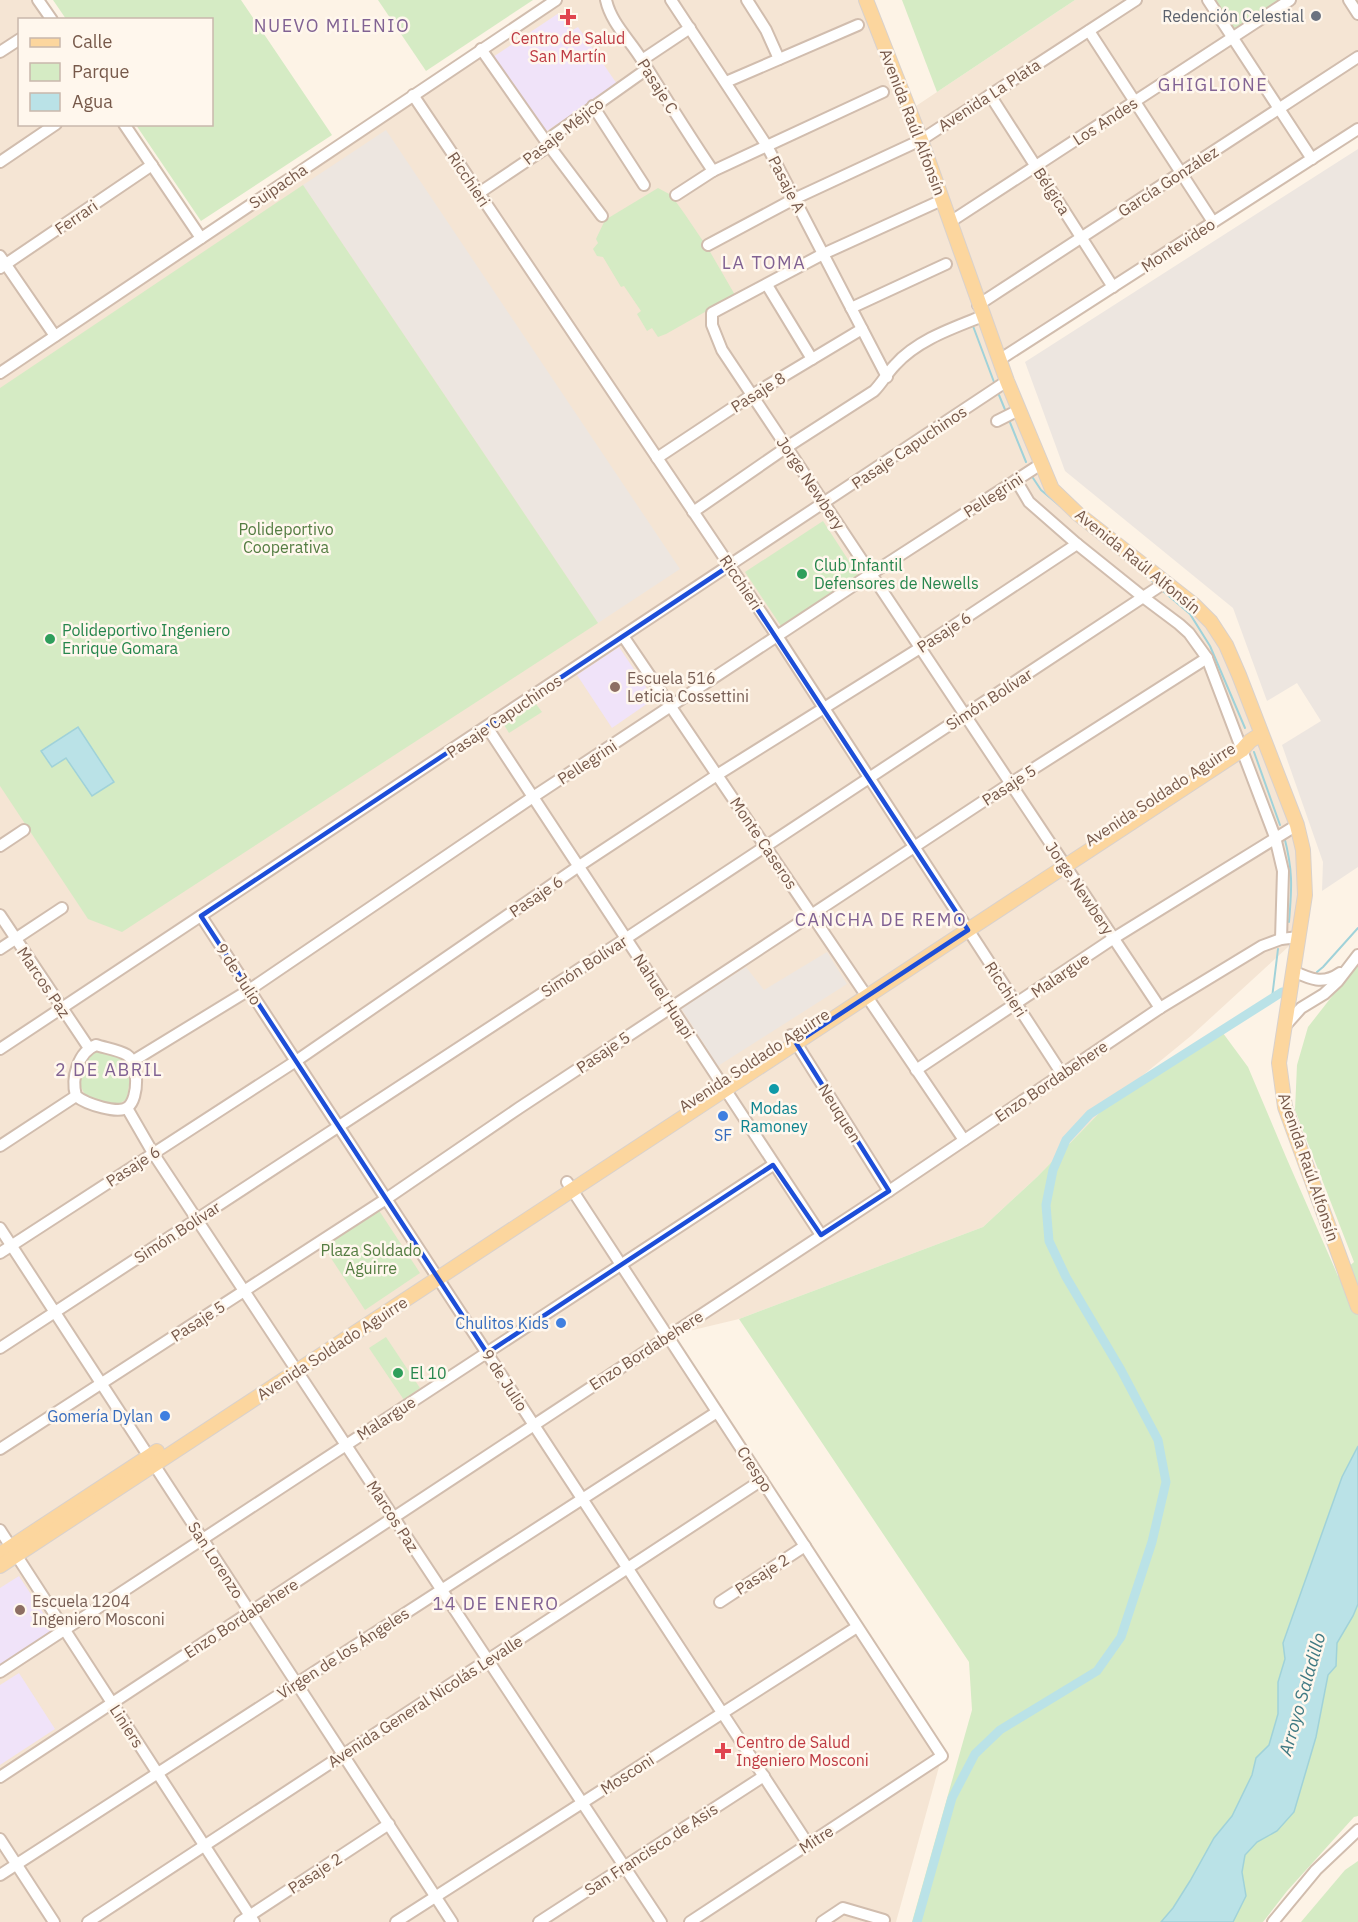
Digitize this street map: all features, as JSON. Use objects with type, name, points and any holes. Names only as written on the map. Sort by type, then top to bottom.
[{"type":"main road","name":"Avenida Raúl Alfonsín","points":[[866,0],[921,140],[1007,381],[1008,416],[1041,464],[1052,489],[1078,514],[1193,603],[1211,622],[1226,645],[1248,741],[1297,825],[1303,850],[1305,895],[1279,1064],[1285,1107],[1358,1307]]},
{"type":"main road","name":"Avenida Soldado Aguirre","points":[[0,1566],[9,1552],[1248,741]]},
{"type":"street","points":[[38,0],[49,18]]},
{"type":"street","name":"Suipacha","points":[[0,373],[556,0]]},
{"type":"street","points":[[596,0],[604,0]]},
{"type":"street","name":"Pasaje C","points":[[604,0],[609,13],[713,171]]},
{"type":"street","name":"Pasaje A","points":[[671,0],[767,146],[887,376]]},
{"type":"street","points":[[747,0],[766,30],[779,59]]},
{"type":"street","name":"Avenida La Plata","points":[[708,245],[794,200],[921,140],[1136,0]]},
{"type":"street","points":[[1208,0],[1312,159]]},
{"type":"street","name":"Los Andes","points":[[950,222],[1290,0]]},
{"type":"street","points":[[1349,0],[1358,14]]},
{"type":"street","points":[[726,82],[858,25]]},
{"type":"street","name":"Pasaje Méjico","points":[[479,193],[543,150],[554,135],[690,28]]},
{"type":"street","points":[[1089,31],[1213,222]]},
{"type":"street","points":[[0,52],[18,40]]},
{"type":"street","points":[[481,49],[602,216]]},
{"type":"street","name":"García González","points":[[693,512],[873,391],[895,365],[920,345],[981,311],[1082,237],[1358,57]]},
{"type":"street","points":[[676,195],[713,171],[883,92]]},
{"type":"street","name":"Ricchieri","points":[[413,95],[777,636],[1062,1074]]},
{"type":"street","name":"Bélgica","points":[[990,95],[1113,287]]},
{"type":"street","points":[[593,106],[644,185]]},
{"type":"street","points":[[0,162],[53,126]]},
{"type":"street","points":[[125,126],[201,237]]},
{"type":"street","name":"Montevideo","points":[[999,360],[1358,129]]},
{"type":"street","name":"Ferrari","points":[[2,263],[152,165]]},
{"type":"street","points":[[812,359],[767,285],[823,254],[942,200]]},
{"type":"street","points":[[2,263],[55,336]]},
{"type":"street","points":[[851,308],[946,264]]},
{"type":"street","name":"Jorge Newbery","points":[[767,285],[712,313],[712,325],[722,350],[1160,1008]]},
{"type":"street","name":"Pasaje 8","points":[[657,458],[752,395],[862,329]]},
{"type":"street","name":"Pasaje Capuchinos","points":[[0,1048],[1007,381]]},
{"type":"street","name":"Pellegrini","points":[[134,1061],[249,990],[670,706],[1041,464]]},
{"type":"street","points":[[1016,480],[1029,502],[1077,544],[1189,633],[1207,658],[1248,741],[1275,837],[1283,871],[1281,939]]},
{"type":"street","name":"Pasaje 6","points":[[0,1253],[296,1061],[579,866],[717,775],[920,648],[1077,544]]},
{"type":"street","name":"Simón Bolívar","points":[[0,1348],[197,1218],[339,1128],[1166,582]]},
{"type":"street","name":"Monte Caseros","points":[[623,636],[964,1140]]},
{"type":"street","name":"Pasaje 5","points":[[0,1449],[386,1199],[671,1007],[1011,783],[1207,658]]},
{"type":"street","name":"Nahuel Huapi","points":[[487,727],[821,1235]]},
{"type":"street","name":"Malargue","points":[[916,1071],[1114,938],[1297,825]]},
{"type":"street","points":[[0,846],[24,830]]},
{"type":"street","points":[[0,949],[62,908]]},
{"type":"street","name":"Marcos Paz","points":[[0,915],[89,1048]]},
{"type":"street","name":"9 de Julio","points":[[201,916],[808,1844]]},
{"type":"street","name":"Enzo Bordabehere","points":[[0,1777],[251,1613],[667,1335],[889,1191],[1160,1008],[1262,946],[1281,939],[1299,937]]},
{"type":"street","points":[[1283,1028],[1301,1008],[1324,994],[1338,981],[1358,955]]},
{"type":"street","points":[[1293,971],[1326,981],[1345,970]]},
{"type":"street","points":[[1290,985],[1296,994],[1310,1002]]},
{"type":"street","name":"Neuquen","points":[[794,1039],[889,1191]]},
{"type":"street","points":[[96,1045],[126,1054],[134,1061],[136,1072],[133,1101],[127,1108],[119,1111],[88,1103],[76,1096],[74,1081],[82,1054],[89,1048],[96,1045]]},
{"type":"street","points":[[0,1146],[76,1096]]},
{"type":"street","name":"Marcos Paz","points":[[127,1108],[153,1153],[661,1922]]},
{"type":"street","name":"Malargue","points":[[0,1672],[773,1165]]},
{"type":"street","name":"Crespo","points":[[570,1186],[942,1756]]},
{"type":"street","name":"San Lorenzo","points":[[0,1228],[452,1922]]},
{"type":"street","name":"Virgen de los Ángeles","points":[[0,1875],[717,1412]]},
{"type":"street","name":"Avenida General Nicolás Levalle","points":[[88,1922],[762,1480]]},
{"type":"street","name":"Liniers","points":[[0,1530],[9,1552],[112,1703],[204,1846],[248,1920]]},
{"type":"street","name":"Pasaje 2","points":[[720,1602],[805,1546]]},
{"type":"street","name":"Mosconi","points":[[396,1922],[857,1626]]},
{"type":"street","name":"Mitre","points":[[690,1922],[942,1756]]},
{"type":"street","name":"San Francisco de Asis","points":[[539,1922],[764,1776]]},
{"type":"street","name":"Pasaje 2","points":[[248,1920],[389,1824]]},
{"type":"street","points":[[1273,1922],[1316,1870],[1358,1830]]},
{"type":"street","points":[[0,1839],[54,1922]]},
{"type":"street","points":[[822,1922],[843,1908],[884,1920]]},
{"type":"highlighted area","points":[[729,566],[968,930],[796,1043],[889,1191],[821,1235],[773,1165],[487,1353],[201,916]]},
{"type":"shaded area","points":[[0,0],[38,0],[51,18],[18,18],[18,126],[125,126],[201,237],[556,0],[866,0],[910,110],[1075,0],[1358,0],[1358,129],[999,360],[1052,489],[1211,622],[1303,850],[1299,937],[1192,1035],[1109,1103],[1037,1177],[983,1227],[739,1319],[668,1336],[942,1756],[896,1922],[0,1922]]},
{"type":"shaded area","points":[[559,13],[571,31],[578,27],[617,84],[544,133],[493,57]]},
{"type":"shaded area","points":[[386,130],[680,569],[598,623],[303,185]]},
{"type":"shaded area","points":[[1358,149],[1358,867],[1322,891],[1323,862],[1282,745],[1321,721],[1297,683],[1267,701],[1233,608],[1065,471],[1025,362]]},
{"type":"shaded area","name":"Escuela 516 Leticia Cossettini","points":[[619,647],[654,699],[612,728],[577,675]]},
{"type":"shaded area","points":[[827,952],[847,984],[718,1066],[681,1008],[746,967],[764,990]]},
{"type":"shaded area","name":"Escuela 1204 Ingeniero Mosconi","points":[[19,1576],[55,1631],[0,1668],[0,1588]]},
{"type":"shaded area","points":[[19,1673],[55,1729],[0,1765],[0,1685]]},
{"type":"green space","points":[[53,0],[241,0],[332,135],[201,221],[137,126],[213,126],[213,18],[65,18]]},
{"type":"green space","points":[[378,0],[533,0],[426,71]]},
{"type":"green space","points":[[902,0],[1075,0],[937,92]]},
{"type":"green space","points":[[1212,0],[1284,0],[1234,32]]},
{"type":"green space","name":"Polideportivo Cooperativa","points":[[303,185],[598,623],[122,932],[88,919],[0,786],[0,388]]},
{"type":"green space","points":[[658,188],[671,195],[684,213],[735,295],[658,337],[652,328],[647,331],[637,314],[641,311],[624,286],[621,287],[603,257],[597,256],[593,249],[598,243],[596,239],[605,220]]},
{"type":"green space","name":"Club Infantil Defensores de Newells","points":[[823,521],[858,575],[781,626],[745,572]]},
{"type":"green space","points":[[533,700],[542,712],[509,733],[501,720]]},
{"type":"green space","points":[[1358,963],[1358,1446],[1342,1477],[1283,1643],[1285,1659],[1278,1682],[1278,1714],[1269,1746],[1256,1758],[1252,1775],[1232,1816],[1214,1838],[1173,1908],[1161,1922],[912,1922],[972,1710],[969,1662],[739,1319],[983,1227],[1037,1177],[1109,1103],[1220,1029],[1248,1067],[1338,1276],[1354,1262],[1295,1110],[1297,1065],[1308,1027]]},
{"type":"green space","points":[[97,1051],[121,1056],[131,1070],[127,1099],[117,1105],[86,1097],[80,1085],[85,1059]]},
{"type":"green space","name":"Plaza Soldado Aguirre","points":[[378,1209],[420,1273],[365,1310],[323,1246]]},
{"type":"green space","name":"El 10","points":[[386,1337],[420,1388],[404,1400],[369,1348]]},
{"type":"green space","points":[[1358,1604],[1358,1816],[1354,1817],[1287,1891],[1263,1922],[1233,1922],[1246,1896],[1242,1872],[1245,1855],[1257,1842],[1277,1831],[1294,1812],[1316,1737],[1328,1675],[1336,1666],[1337,1643]]},
{"type":"green space","points":[[1358,1861],[1358,1922],[1301,1922],[1345,1870]]},
{"type":"water","points":[[78,727],[114,782],[92,796],[66,758],[52,767],[41,751]]},
{"type":"water","name":"Arroyo Saladillo","points":[[1358,1446],[1358,1604],[1337,1643],[1336,1666],[1328,1675],[1316,1737],[1294,1812],[1277,1831],[1257,1842],[1245,1855],[1242,1872],[1246,1896],[1233,1922],[1161,1922],[1173,1908],[1214,1838],[1232,1816],[1252,1775],[1256,1758],[1269,1745],[1278,1714],[1278,1682],[1285,1659],[1283,1643],[1342,1477]]},
{"type":"waterway","points":[[973,326],[994,382]]},
{"type":"waterway","points":[[999,395],[1006,412]]},
{"type":"waterway","points":[[1009,420],[1026,462]]},
{"type":"waterway","points":[[1031,475],[1041,490],[1060,506]]},
{"type":"waterway","points":[[1131,564],[1153,582]]},
{"type":"waterway","points":[[1163,591],[1190,614],[1210,646],[1245,728]]},
{"type":"waterway","points":[[1254,752],[1280,825]]},
{"type":"waterway","points":[[1284,836],[1291,879],[1289,922]]},
{"type":"waterway","points":[[1317,972],[1358,928]]},
{"type":"waterway","points":[[1272,998],[1278,949]]},
{"type":"waterway","points":[[917,1922],[952,1798],[975,1754],[1000,1730],[1097,1671],[1121,1637],[1152,1542],[1166,1482],[1158,1440],[1121,1370],[1066,1277],[1049,1241],[1046,1205],[1053,1170],[1066,1140],[1090,1114],[1282,992]]},
{"type":"place","name":"Redención Celestial","points":[[1316,16]]},
{"type":"place","name":"Centro de Salud San Martín","points":[[568,17]]},
{"type":"place","name":"Club Infantil Defensores de Newells","points":[[802,574]]},
{"type":"place","name":"Polideportivo Ingeniero Enrique Gomara","points":[[50,639]]},
{"type":"place","name":"Escuela 516 Leticia Cossettini","points":[[615,687]]},
{"type":"place","name":"Modas Ramoney","points":[[774,1089]]},
{"type":"place","name":"SF","points":[[723,1116]]},
{"type":"place","name":"Chulitos Kids","points":[[561,1323]]},
{"type":"place","name":"El 10","points":[[398,1373]]},
{"type":"place","name":"Gomería Dylan","points":[[165,1416]]},
{"type":"place","name":"Escuela 1204 Ingeniero Mosconi","points":[[20,1610]]},
{"type":"place","name":"Centro de Salud Ingeniero Mosconi","points":[[723,1751]]},
{"type":"district","name":"NUEVO MILENIO","points":[[332,25]]},
{"type":"district","name":"GHIGLIONE","points":[[1213,84]]},
{"type":"district","name":"LA TOMA","points":[[764,262]]},
{"type":"district","name":"CANCHA DE REMO","points":[[881,919]]},
{"type":"district","name":"2 DE ABRIL","points":[[109,1069]]},
{"type":"district","name":"14 DE ENERO","points":[[496,1603]]}]
